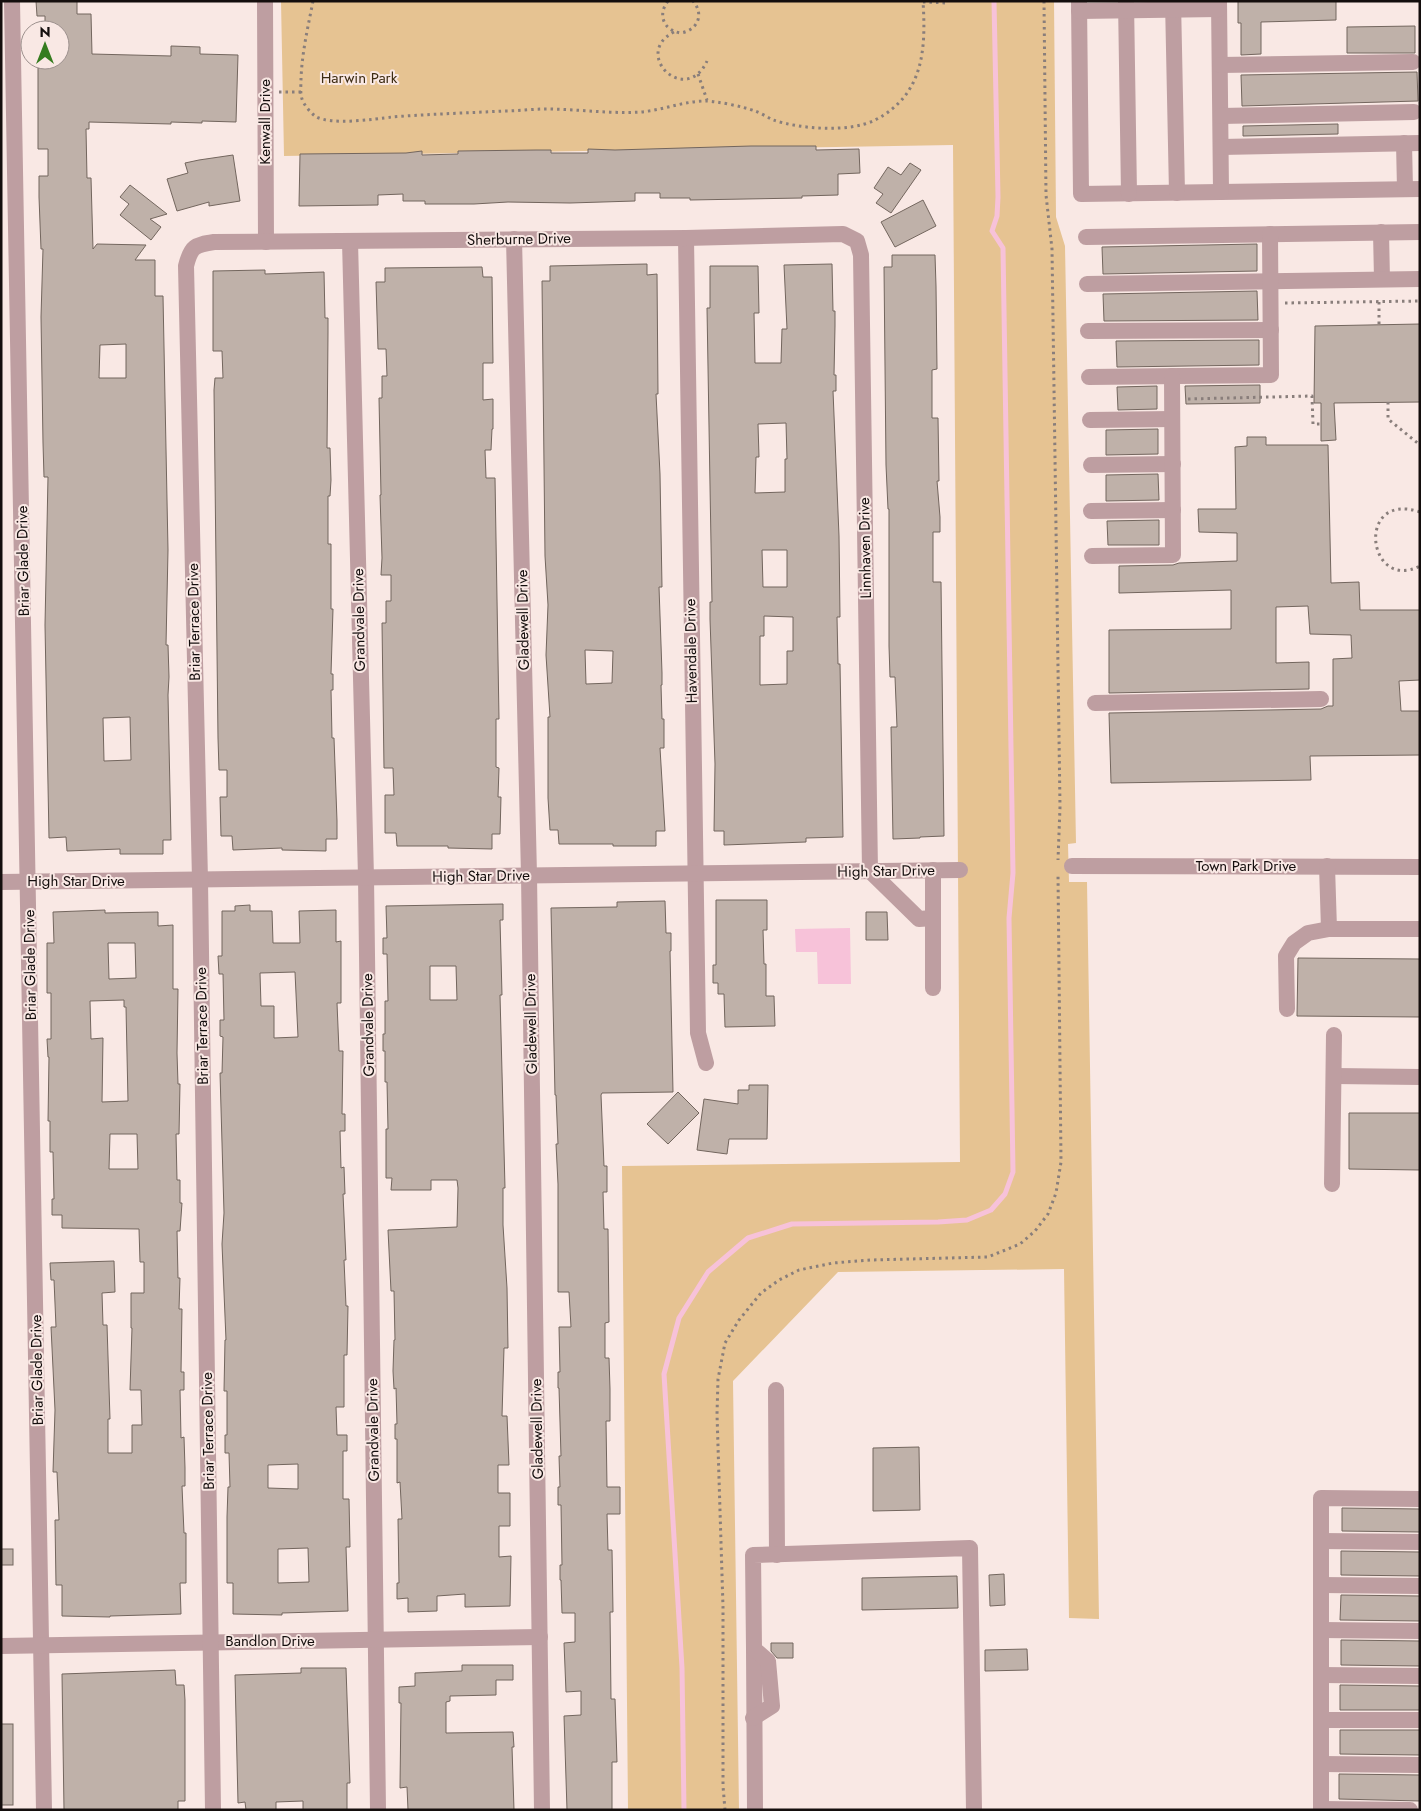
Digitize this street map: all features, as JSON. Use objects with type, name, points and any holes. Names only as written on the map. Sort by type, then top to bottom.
[{"type":"street","name":"Briar Glade Drive","points":[[12,1],[44,1810]]},
{"type":"street","name":"Kenwall Drive","points":[[265,1],[266,242]]},
{"type":"street","points":[[1173,5],[1177,193]]},
{"type":"street","points":[[1221,147],[1412,143],[1413,189],[1129,194],[1082,194],[1079,6],[1219,5],[1221,147],[1222,192]]},
{"type":"street","points":[[1126,6],[1129,194]]},
{"type":"street","points":[[1220,65],[1413,62]]},
{"type":"street","points":[[1221,116],[1414,112]]},
{"type":"street","points":[[1381,232],[1382,279]]},
{"type":"street","points":[[1086,237],[1420,232]]},
{"type":"street","name":"Sherburne Drive","points":[[195,246],[214,242],[686,238],[843,234]]},
{"type":"street","name":"Linnhaven Drive","points":[[843,234],[857,241],[861,255],[870,871]]},
{"type":"street","points":[[1089,377],[1271,375],[1272,281],[1270,234]]},
{"type":"street","name":"Havendale Drive","points":[[686,238],[694,872],[698,1033],[706,1063]]},
{"type":"street","name":"Gladewell Drive","points":[[514,239],[529,875],[542,1810]]},
{"type":"street","name":"Grandvale Drive","points":[[350,241],[366,877],[378,1810]]},
{"type":"street","name":"Briar Terrace Drive","points":[[195,246],[189,252],[186,266],[200,880],[213,1810]]},
{"type":"street","points":[[1087,284],[1420,279]]},
{"type":"street","points":[[1088,331],[1271,330]]},
{"type":"street","points":[[1092,556],[1173,554],[1172,376]]},
{"type":"street","points":[[1090,420],[1172,419]]},
{"type":"street","points":[[1090,465],[1173,464]]},
{"type":"street","points":[[1092,510],[1173,510]]},
{"type":"street","points":[[1095,703],[1321,699]]},
{"type":"street","name":"Town Park Drive","points":[[1072,866],[1420,867]]},
{"type":"street","points":[[1327,866],[1330,929]]},
{"type":"street","points":[[933,870],[933,988]]},
{"type":"street","name":"High Star Drive","points":[[1,882],[960,870]]},
{"type":"street","points":[[870,871],[919,918],[933,918]]},
{"type":"street","points":[[1287,1009],[1286,956],[1294,943],[1308,933],[1330,929],[1420,930]]},
{"type":"street","points":[[1332,1184],[1334,1035]]},
{"type":"street","points":[[1334,1076],[1420,1077]]},
{"type":"street","points":[[776,1390],[777,1555]]},
{"type":"street","points":[[1410,1810],[1321,1809],[1322,1498],[1420,1499]]},
{"type":"street","points":[[1322,1541],[1420,1542]]},
{"type":"street","points":[[755,1810],[754,1718],[772,1706],[768,1661],[754,1649],[754,1555],[970,1548],[974,1810]]},
{"type":"street","points":[[1322,1585],[1420,1586]]},
{"type":"street","points":[[1322,1630],[1420,1631]]},
{"type":"street","name":"Bandlon Drive","points":[[1,1646],[540,1637]]},
{"type":"street","points":[[1321,1675],[1420,1676]]},
{"type":"street","points":[[1321,1720],[1420,1720]]},
{"type":"street","points":[[1321,1764],[1420,1765]]},
{"type":"path","points":[[313,1],[302,58],[301,92],[302,99],[315,116],[324,119],[353,121],[441,113],[543,109],[624,112],[644,111],[707,100],[753,110],[773,120],[797,126],[844,128],[862,125],[876,119],[898,102],[916,79],[923,44],[923,2],[948,1]]},
{"type":"path","points":[[668,1],[664,6],[662,18],[669,29],[674,32]]},
{"type":"path","points":[[693,1],[698,7],[699,13],[696,25],[687,32],[674,32],[668,35],[662,42],[658,58],[661,67],[666,73],[682,80],[698,74],[707,61]]},
{"type":"path","points":[[698,74],[707,100]]},
{"type":"path","points":[[266,92],[301,92]]},
{"type":"path","points":[[1271,304],[1420,301]]},
{"type":"path","points":[[1378,302],[1379,325]]},
{"type":"path","points":[[1172,400],[1312,396],[1313,424],[1321,424]]},
{"type":"path","points":[[1388,402],[1388,419],[1420,445]]},
{"type":"path","points":[[1420,512],[1400,509],[1390,512],[1382,519],[1374,537],[1378,552],[1387,564],[1397,569],[1407,570],[1420,566]]},
{"type":"green space","name":"Harwin Park","points":[[281,1],[1054,1],[1056,217],[1065,246],[1076,843],[1068,844],[1069,882],[1087,882],[1099,1619],[1069,1618],[1064,1269],[838,1272],[733,1381],[739,1810],[628,1810],[622,1166],[960,1162],[953,145],[284,156]]},
{"type":"shaded area","points":[[850,928],[851,984],[818,984],[817,952],[796,952],[795,929]]},
{"type":"building","points":[[36,1],[77,1],[77,14],[91,14],[92,54],[171,56],[171,46],[200,47],[200,54],[238,55],[236,122],[202,121],[202,123],[171,122],[171,124],[89,122],[89,129],[86,129],[87,178],[91,178],[93,249],[97,244],[146,245],[135,260],[155,260],[155,296],[163,296],[168,550],[166,645],[168,645],[169,677],[171,840],[163,840],[163,854],[120,854],[120,849],[67,851],[66,837],[49,838],[45,625],[48,477],[44,477],[41,317],[43,249],[41,249],[39,197],[39,176],[48,176],[48,149],[38,149],[38,70],[70,70],[70,20],[45,20],[45,16],[37,16]],"holes":[[[126,344],[126,378],[99,378],[100,345]],[[130,717],[131,760],[104,761],[103,718]]]},
{"type":"building","points":[[1238,1],[1336,1],[1336,20],[1261,22],[1261,54],[1241,55],[1241,23],[1238,23]]},
{"type":"building","points":[[1415,26],[1415,53],[1347,53],[1347,27]]},
{"type":"building","points":[[1417,72],[1418,101],[1242,106],[1241,75]]},
{"type":"building","points":[[1338,124],[1338,134],[1243,136],[1243,126]]},
{"type":"building","points":[[816,146],[816,150],[859,149],[860,173],[838,174],[838,195],[802,196],[802,198],[690,200],[690,198],[660,198],[660,193],[635,193],[635,201],[425,204],[425,201],[403,201],[403,194],[378,195],[378,205],[299,206],[300,154],[406,153],[422,151],[422,155],[458,154],[458,151],[536,150],[551,150],[551,153],[588,153],[588,149]]},
{"type":"building","points":[[233,155],[240,201],[209,206],[209,202],[177,211],[167,179],[188,173],[185,163]]},
{"type":"building","points":[[910,163],[921,170],[891,213],[876,203],[883,194],[874,188],[888,167],[901,175]]},
{"type":"building","points":[[130,185],[167,214],[150,219],[161,227],[151,240],[120,215],[129,204],[120,197]]},
{"type":"building","points":[[923,200],[936,226],[895,247],[881,222]]},
{"type":"building","points":[[1257,244],[1257,271],[1103,274],[1102,247]]},
{"type":"building","points":[[892,255],[935,255],[937,369],[932,370],[932,418],[938,418],[939,481],[937,481],[940,532],[933,532],[933,582],[941,582],[944,836],[893,839],[891,727],[897,727],[895,677],[890,677],[889,646],[889,509],[886,465],[884,267],[892,267]]},
{"type":"building","points":[[647,264],[647,275],[657,274],[658,394],[656,394],[660,474],[662,587],[659,587],[662,719],[664,719],[664,748],[660,748],[665,831],[656,831],[656,846],[559,844],[558,830],[550,830],[548,717],[550,717],[546,655],[548,605],[545,556],[542,281],[550,281],[550,266]],"holes":[[[585,650],[613,651],[612,683],[586,684]]]},
{"type":"building","points":[[832,264],[833,311],[835,311],[834,375],[836,375],[836,391],[833,391],[839,536],[840,617],[837,617],[838,664],[840,664],[843,837],[806,838],[806,842],[724,845],[724,831],[714,831],[715,764],[710,619],[710,602],[712,602],[707,308],[710,308],[710,266],[758,266],[759,313],[754,313],[755,363],[781,363],[782,329],[787,329],[784,265]],"holes":[[[786,423],[787,459],[785,459],[785,492],[755,493],[756,457],[759,457],[758,424]],[[762,550],[787,550],[787,587],[763,587]],[[764,616],[793,617],[793,651],[787,651],[787,684],[760,685],[760,636],[764,636]]]},
{"type":"building","points":[[482,267],[483,277],[492,277],[493,363],[483,363],[483,400],[493,399],[491,450],[485,450],[486,478],[495,478],[499,719],[496,719],[496,767],[499,768],[498,797],[501,797],[500,834],[492,834],[492,849],[448,848],[448,846],[397,846],[396,833],[385,833],[385,795],[394,795],[393,768],[384,768],[382,623],[386,623],[386,601],[391,601],[391,575],[381,575],[379,398],[382,398],[382,376],[387,376],[386,349],[378,349],[376,282],[385,282],[385,268]]},
{"type":"building","points":[[265,270],[265,274],[324,272],[325,318],[328,318],[327,448],[330,448],[331,480],[330,496],[328,496],[328,544],[331,544],[331,609],[333,609],[332,738],[334,738],[337,821],[337,839],[326,839],[326,851],[282,850],[282,848],[233,850],[232,836],[221,836],[220,797],[227,797],[227,770],[219,770],[214,390],[215,378],[223,378],[222,351],[213,351],[213,271]]},
{"type":"building","points":[[1257,291],[1258,320],[1104,321],[1103,294]]},
{"type":"building","points":[[1420,324],[1420,402],[1334,403],[1336,440],[1321,441],[1321,403],[1314,403],[1315,326]]},
{"type":"building","points":[[1259,340],[1259,365],[1117,367],[1116,341]]},
{"type":"building","points":[[1260,385],[1260,403],[1186,404],[1185,386]]},
{"type":"building","points":[[1157,386],[1157,409],[1118,410],[1117,387]]},
{"type":"building","points":[[1158,429],[1158,454],[1106,455],[1106,430]]},
{"type":"building","points":[[1247,437],[1266,437],[1266,445],[1328,445],[1331,583],[1359,582],[1360,610],[1420,610],[1420,680],[1399,681],[1401,711],[1420,711],[1420,755],[1310,756],[1311,780],[1111,783],[1109,713],[1321,709],[1333,706],[1333,659],[1352,658],[1351,635],[1310,634],[1308,606],[1276,607],[1276,663],[1309,662],[1309,689],[1109,693],[1109,630],[1231,629],[1231,590],[1119,593],[1119,566],[1237,561],[1237,533],[1199,532],[1198,509],[1236,509],[1235,447],[1247,446]]},
{"type":"building","points":[[1158,474],[1159,500],[1106,501],[1106,475]]},
{"type":"building","points":[[1159,520],[1159,545],[1108,545],[1107,521]]},
{"type":"building","points":[[716,900],[767,900],[767,930],[763,930],[766,996],[774,996],[775,1026],[725,1027],[724,994],[718,994],[718,983],[713,983],[713,965],[716,965]]},
{"type":"building","points":[[665,901],[666,933],[671,933],[673,1092],[602,1093],[601,1095],[604,1166],[607,1166],[607,1192],[603,1192],[604,1229],[608,1229],[609,1322],[605,1323],[605,1358],[609,1358],[610,1421],[606,1421],[607,1487],[620,1487],[620,1514],[607,1514],[608,1550],[612,1550],[613,1612],[610,1612],[611,1699],[615,1699],[617,1762],[612,1762],[612,1810],[567,1810],[564,1716],[581,1715],[581,1691],[566,1692],[564,1643],[575,1642],[575,1613],[562,1613],[560,1580],[560,1565],[562,1565],[561,1505],[558,1505],[558,1487],[560,1487],[559,1456],[561,1456],[558,1388],[558,1372],[560,1372],[559,1327],[571,1327],[569,1292],[558,1292],[556,1144],[558,1144],[555,1095],[551,908],[617,907],[617,902]]},
{"type":"building","points":[[503,904],[503,920],[500,920],[502,995],[500,995],[505,1188],[503,1188],[503,1225],[508,1348],[504,1348],[502,1416],[507,1416],[509,1465],[498,1465],[498,1493],[510,1493],[510,1526],[499,1526],[499,1557],[511,1556],[510,1606],[465,1607],[465,1594],[437,1596],[437,1611],[408,1612],[408,1598],[397,1599],[397,1583],[399,1583],[398,1519],[402,1519],[400,1482],[397,1483],[397,1439],[395,1439],[395,1424],[397,1424],[396,1388],[394,1389],[393,1371],[395,1340],[394,1291],[391,1291],[388,1230],[457,1227],[458,1188],[457,1180],[431,1180],[431,1190],[391,1190],[392,1178],[386,1178],[386,1129],[388,1129],[383,1034],[385,1034],[385,1001],[388,1001],[387,954],[383,954],[383,938],[387,938],[386,906]],"holes":[[[430,966],[456,966],[457,1000],[430,1000]]]},
{"type":"building","points":[[250,905],[250,911],[272,911],[273,943],[300,943],[299,911],[336,910],[336,942],[341,941],[341,1003],[337,1003],[339,1051],[343,1051],[342,1114],[345,1114],[345,1131],[340,1131],[341,1168],[344,1167],[345,1194],[343,1194],[346,1260],[344,1260],[346,1306],[348,1306],[347,1355],[344,1355],[344,1407],[336,1407],[337,1435],[347,1435],[347,1451],[343,1451],[343,1499],[349,1499],[350,1547],[346,1547],[348,1611],[282,1613],[282,1615],[233,1614],[233,1583],[227,1583],[227,1517],[228,1487],[230,1487],[229,1453],[225,1453],[227,1391],[224,1391],[226,1340],[222,1244],[224,1213],[220,1073],[222,1073],[223,1037],[220,1036],[220,1020],[224,1020],[223,974],[219,974],[218,956],[222,956],[222,911],[235,911],[235,906]],"holes":[[[295,972],[298,1037],[274,1038],[274,1006],[261,1006],[260,973]],[[298,1464],[298,1489],[268,1488],[268,1465]],[[308,1548],[309,1582],[278,1583],[278,1549]]]},
{"type":"building","points":[[105,910],[105,913],[158,912],[158,926],[173,925],[173,989],[178,989],[177,1053],[178,1084],[180,1084],[179,1134],[176,1134],[177,1180],[180,1180],[180,1203],[182,1203],[180,1231],[177,1231],[178,1278],[180,1278],[179,1309],[182,1309],[181,1372],[184,1372],[184,1390],[180,1390],[181,1438],[184,1437],[185,1468],[185,1486],[182,1486],[184,1533],[186,1533],[186,1583],[180,1583],[181,1614],[110,1617],[62,1616],[62,1585],[56,1585],[55,1520],[59,1520],[57,1472],[53,1472],[55,1410],[51,1327],[56,1327],[54,1280],[51,1280],[50,1263],[114,1261],[115,1292],[102,1293],[103,1325],[107,1325],[110,1419],[108,1419],[108,1453],[132,1453],[132,1425],[142,1425],[141,1390],[130,1390],[131,1293],[144,1293],[144,1262],[140,1262],[139,1229],[62,1228],[62,1215],[52,1215],[52,1199],[54,1199],[53,1152],[50,1152],[50,1121],[48,1121],[49,1057],[47,1039],[51,1039],[51,993],[47,993],[47,943],[54,943],[53,912]],"holes":[[[108,943],[135,943],[136,978],[109,979]],[[124,1000],[124,1007],[126,1007],[128,1101],[102,1102],[103,1038],[91,1039],[90,1001]],[[110,1134],[137,1134],[138,1169],[109,1169]]]},
{"type":"building","points":[[866,912],[887,912],[888,940],[866,940]]},
{"type":"building","points":[[1298,958],[1420,959],[1420,1017],[1297,1016]]},
{"type":"building","points":[[749,1085],[768,1085],[767,1139],[729,1139],[727,1154],[697,1150],[704,1099],[738,1104],[738,1090],[749,1090]]},
{"type":"building","points":[[678,1092],[699,1113],[668,1144],[647,1124]]},
{"type":"building","points":[[1349,1113],[1420,1113],[1420,1170],[1349,1169]]},
{"type":"building","points":[[919,1447],[920,1510],[873,1511],[873,1448]]},
{"type":"building","points":[[1342,1508],[1420,1509],[1420,1532],[1342,1531]]},
{"type":"building","points":[[1,1549],[13,1549],[13,1565],[1,1565]]},
{"type":"building","points":[[1341,1551],[1420,1552],[1420,1576],[1341,1575]]},
{"type":"building","points":[[1004,1574],[1005,1605],[990,1606],[989,1575]]},
{"type":"building","points":[[957,1576],[958,1608],[862,1610],[862,1578]]},
{"type":"building","points":[[1341,1595],[1420,1596],[1420,1621],[1340,1620]]},
{"type":"building","points":[[1341,1640],[1420,1641],[1420,1666],[1341,1665]]},
{"type":"building","points":[[771,1643],[793,1643],[793,1658],[777,1658],[771,1651]]},
{"type":"building","points":[[1027,1649],[1028,1670],[985,1671],[985,1650]]},
{"type":"building","points":[[462,1665],[513,1665],[513,1680],[496,1680],[496,1695],[450,1696],[450,1701],[446,1702],[446,1733],[513,1732],[514,1810],[408,1810],[407,1787],[400,1788],[401,1703],[399,1703],[399,1687],[415,1686],[415,1673],[462,1671]]},
{"type":"building","points":[[301,1668],[346,1668],[350,1783],[347,1783],[347,1810],[303,1810],[303,1801],[276,1802],[276,1810],[246,1810],[245,1802],[238,1803],[235,1675],[301,1673]]},
{"type":"building","points":[[175,1670],[176,1685],[184,1685],[185,1700],[185,1801],[178,1801],[178,1810],[64,1810],[62,1674]]},
{"type":"building","points":[[1340,1685],[1420,1686],[1420,1710],[1340,1710]]},
{"type":"building","points":[[1,1724],[13,1724],[13,1805],[1,1805]]},
{"type":"building","points":[[1340,1730],[1420,1730],[1420,1755],[1340,1754]]},
{"type":"building","points":[[1339,1774],[1420,1775],[1420,1801],[1339,1799]]},
{"type":"waterway","points":[[684,1810],[682,1668],[664,1374],[679,1318],[708,1272],[748,1238],[792,1224],[967,1220],[991,1210],[1005,1194],[1013,1172],[1009,918],[1013,873],[1003,248],[992,231],[997,216],[998,197],[994,1]]}]
